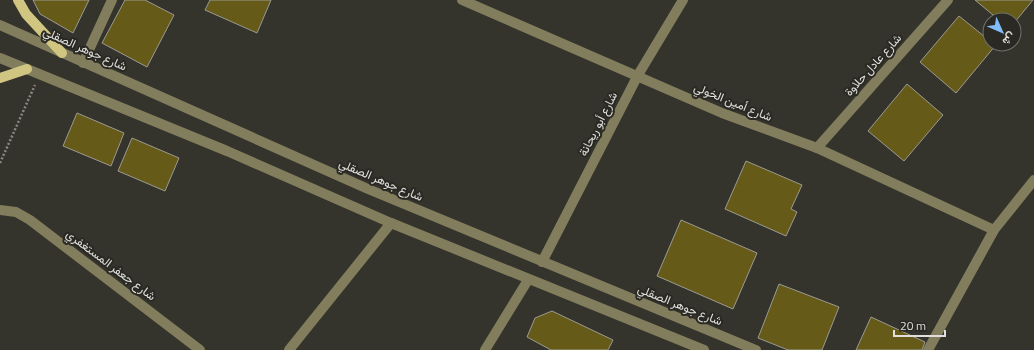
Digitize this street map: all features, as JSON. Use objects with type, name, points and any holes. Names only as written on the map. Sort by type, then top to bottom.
[{"type":"main road","points":[[18,0],[26,14],[62,53]]},
{"type":"main road","points":[[0,78],[27,69]]},
{"type":"street","points":[[83,63],[112,0]]},
{"type":"street","name":"شارع أمين الخولي","points":[[462,0],[638,75],[722,113],[817,148],[994,230]]},
{"type":"street","name":"شارع أبو ريحانة","points":[[542,262],[638,75],[684,0]]},
{"type":"street","name":"شارع عادل حلاوة","points":[[817,148],[948,0]]},
{"type":"street","name":"شارع جوهر الصقلي","points":[[0,24],[83,63],[368,189],[756,350]]},
{"type":"street","points":[[0,58],[227,151],[391,223],[528,280],[704,350]]},
{"type":"street","points":[[928,350],[994,230],[1034,180]]},
{"type":"street","name":"شارع جعفر المستغفري","points":[[1,210],[16,212],[30,220],[200,350]]},
{"type":"street","points":[[289,350],[391,223]]},
{"type":"street","points":[[485,350],[528,280]]},
{"type":"path","points":[[0,163],[40,74]]},
{"type":"building","points":[[33,0],[89,0],[73,33],[40,14]]},
{"type":"building","points":[[125,0],[145,0],[174,15],[147,67],[102,43]]},
{"type":"building","points":[[210,0],[271,0],[257,33],[205,10]]},
{"type":"building","points":[[975,0],[1033,0],[1022,13],[1022,12],[989,12]]},
{"type":"building","points":[[959,16],[982,35],[982,52],[990,52],[956,93],[920,62]]},
{"type":"building","points":[[907,84],[943,115],[904,161],[868,131]]},
{"type":"building","points":[[77,113],[124,133],[111,166],[63,146]]},
{"type":"building","points":[[132,138],[179,158],[165,191],[118,171]]},
{"type":"building","points":[[746,161],[802,185],[791,209],[797,212],[786,236],[725,209]]},
{"type":"building","points":[[681,220],[757,253],[733,309],[657,276]]},
{"type":"building","points":[[779,284],[839,307],[822,350],[788,350],[758,338]]},
{"type":"building","points":[[552,311],[613,340],[608,350],[551,350],[527,337],[535,318]]},
{"type":"building","points":[[871,317],[925,342],[922,350],[856,350]]}]
